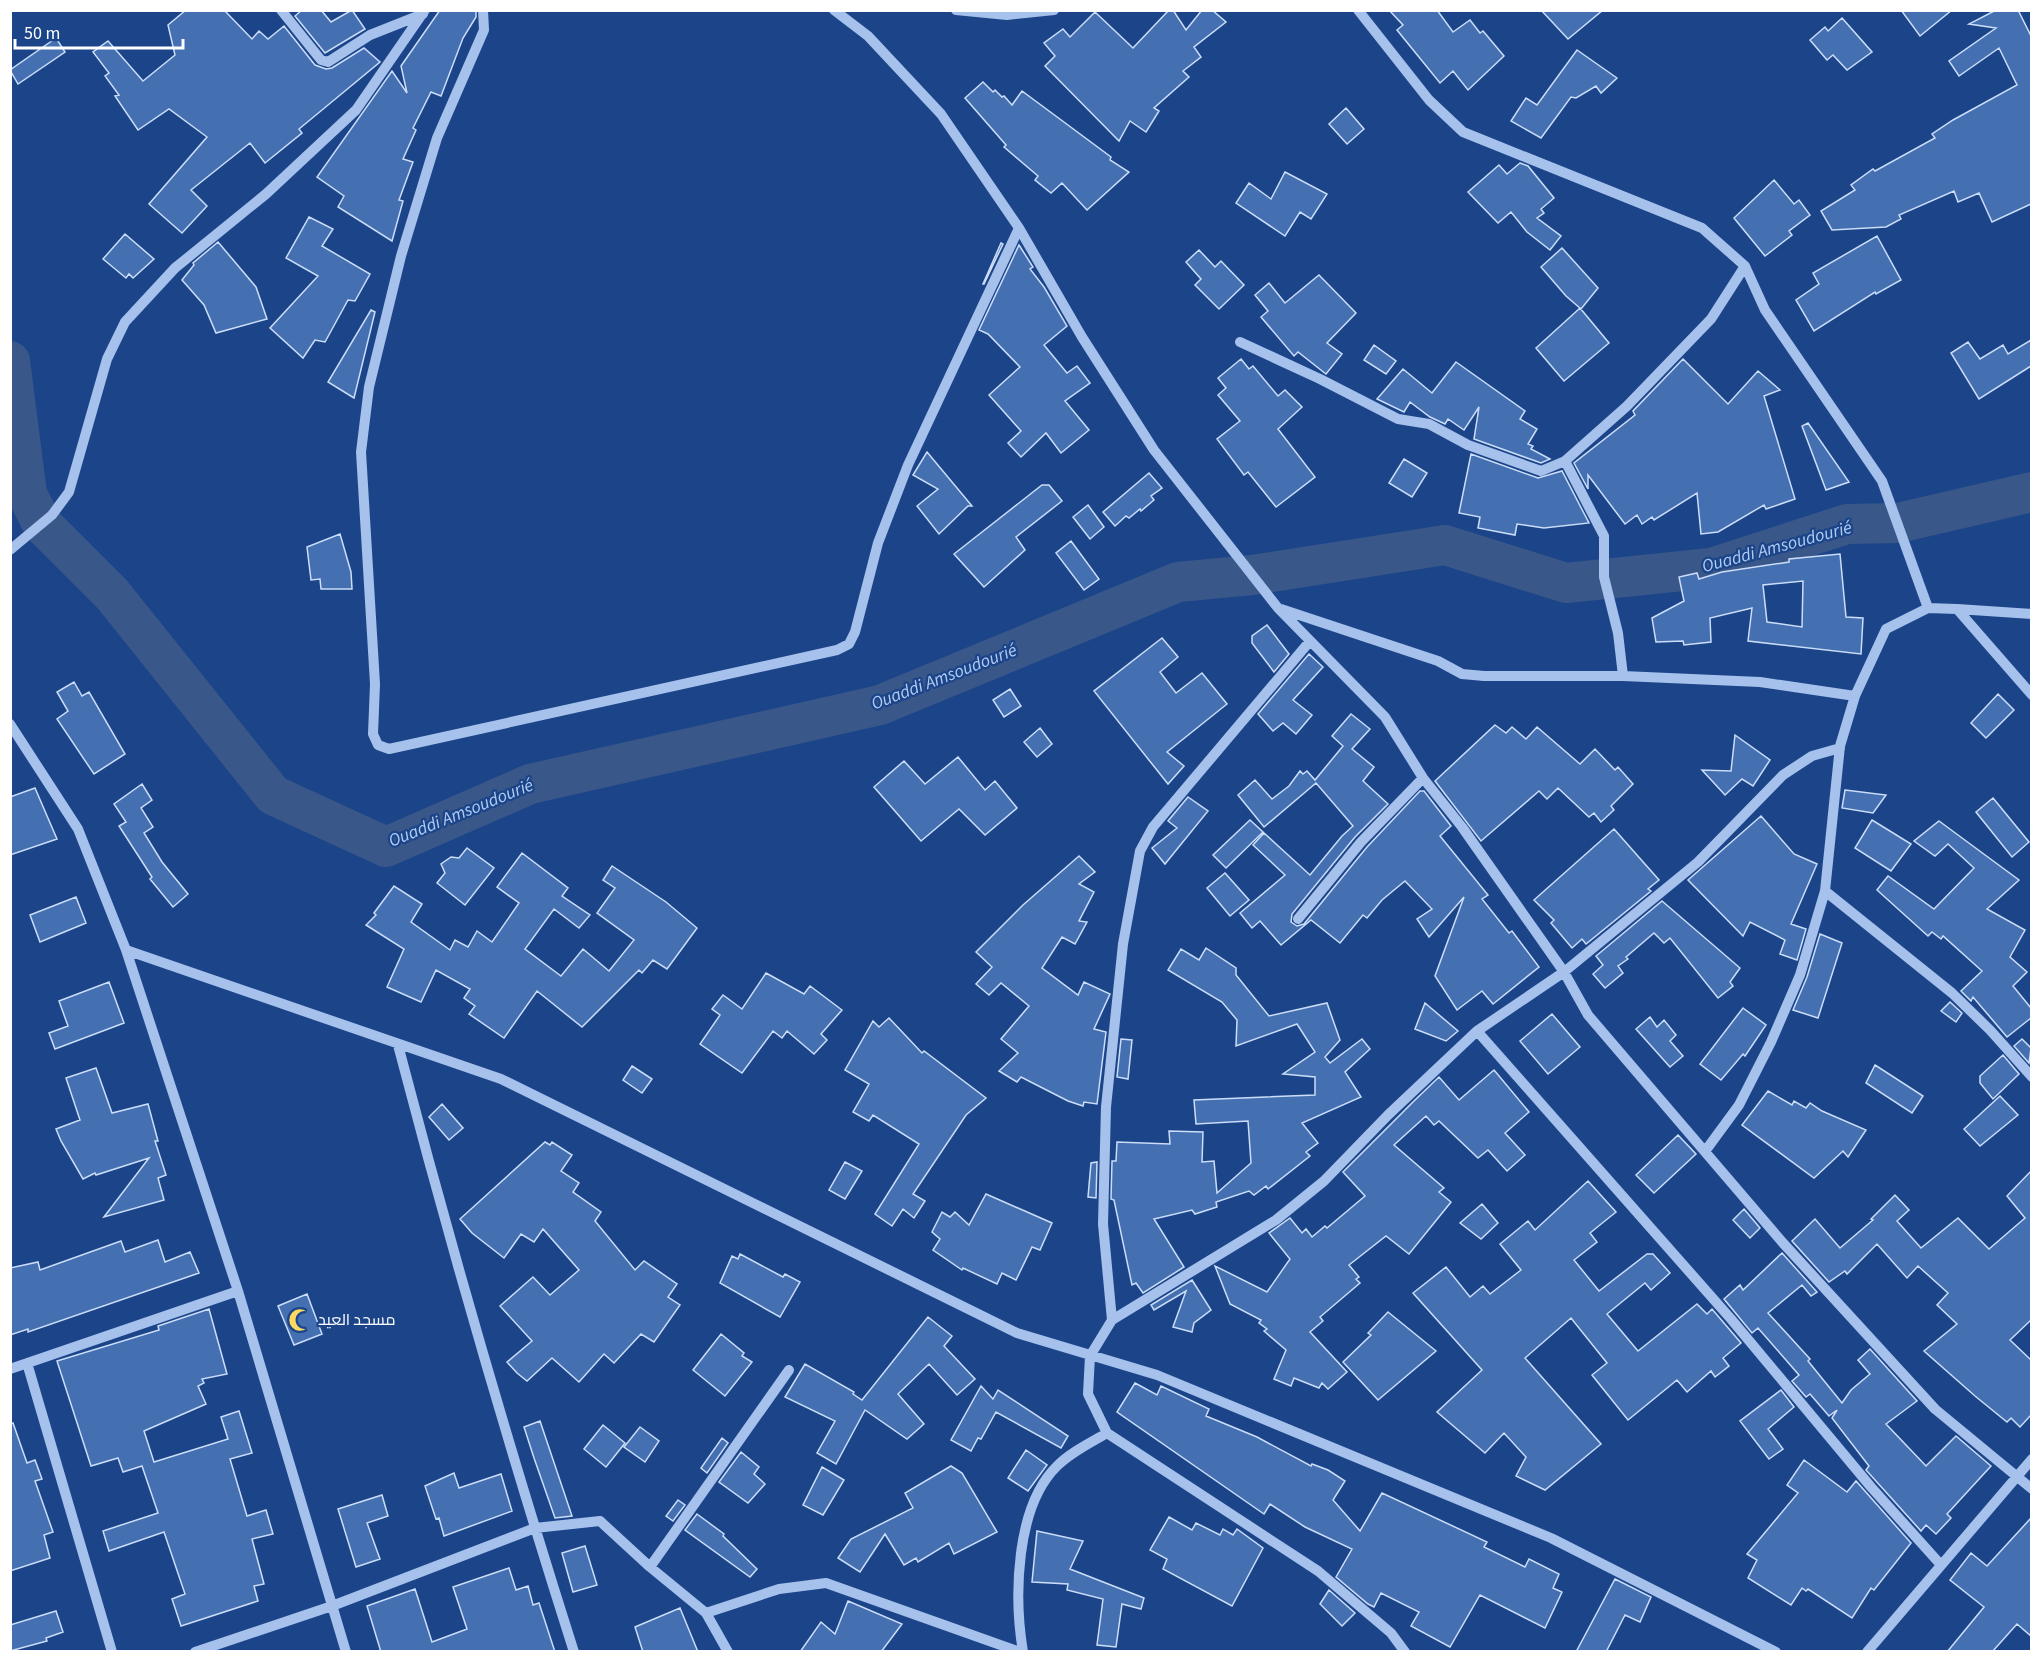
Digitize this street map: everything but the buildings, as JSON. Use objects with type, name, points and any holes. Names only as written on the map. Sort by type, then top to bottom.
[{"type":"street","points":[[280,10],[321,60],[328,62],[370,35],[424,12]]},
{"type":"street","points":[[483,10],[484,30],[437,138],[401,256],[369,387],[361,452],[375,684],[373,734],[378,745],[389,749],[837,650],[849,644],[855,632],[878,543],[908,465],[1019,228]]},
{"type":"street","points":[[834,10],[868,36],[941,114],[1019,228],[1082,337],[1154,450],[1278,608],[1385,717],[1423,778],[1488,862],[1564,972],[1588,1015],[1706,1150],[1783,1243],[1935,1409],[2031,1489]]},
{"type":"street","points":[[956,10],[1007,15],[1054,10]]},
{"type":"street","points":[[1358,10],[1429,100],[1463,132],[1702,228],[1745,266],[1765,310],[1882,481],[1928,608]]},
{"type":"street","points":[[10,550],[52,515],[69,492],[107,359],[125,322],[175,268],[266,194],[356,110],[424,12]]},
{"type":"street","points":[[1240,342],[1398,419],[1429,424],[1468,445],[1541,471],[1565,461],[1627,406],[1711,319],[1745,266]]},
{"type":"street","points":[[1565,461],[1604,536],[1604,577],[1618,633],[1623,676]]},
{"type":"street","points":[[1278,608],[1438,661],[1462,674],[1623,676],[1760,682],[1856,696]]},
{"type":"street","points":[[1706,1150],[1739,1105],[1771,1042],[1800,975],[1825,891],[1840,748],[1856,696],[1886,628],[1928,608],[2031,614]]},
{"type":"street","points":[[1957,609],[2031,695]]},
{"type":"street","points":[[1112,1320],[1103,1224],[1106,1107],[1123,944],[1140,851],[1153,827],[1310,641]]},
{"type":"street","points":[[10,723],[78,829],[126,950],[238,1291],[346,1652]]},
{"type":"street","points":[[1405,1652],[1391,1633],[1318,1571],[1107,1432],[1088,1394],[1090,1356],[1112,1320],[1276,1220],[1324,1181],[1388,1115],[1477,1031],[1564,972],[1698,862],[1783,775],[1812,756],[1840,748]]},
{"type":"street","points":[[1298,919],[1361,842],[1423,778]]},
{"type":"street","points":[[1825,891],[1952,993],[1990,1030],[2031,1077]]},
{"type":"street","points":[[126,950],[501,1079],[1017,1333],[1157,1375],[1551,1538],[1776,1652]]},
{"type":"street","points":[[1477,1031],[1731,1319],[1871,1487],[1941,1565]]},
{"type":"street","points":[[398,1044],[439,1204],[574,1652]]},
{"type":"street","points":[[10,1369],[238,1291]]},
{"type":"street","points":[[27,1363],[112,1652]]},
{"type":"street","points":[[650,1568],[789,1370]]},
{"type":"street","points":[[706,1613],[779,1589],[826,1583],[1022,1652],[1018,1627],[1020,1560],[1035,1495],[1056,1467],[1107,1432]]},
{"type":"street","points":[[1867,1652],[2031,1459]]},
{"type":"street","points":[[195,1652],[332,1606],[535,1528],[600,1521],[650,1568],[706,1613],[728,1652]]},
{"type":"waterway","name":"Ouaddi Amsoudourié","points":[[10,361],[27,494],[42,524],[112,594],[273,795],[386,847],[530,784],[880,705],[1178,582],[1252,575],[1445,545],[1566,583],[1711,568],[1847,524],[1898,523],[2032,492]]},
{"type":"place","name":"مسجد العيد","points":[[300,1320]]}]
